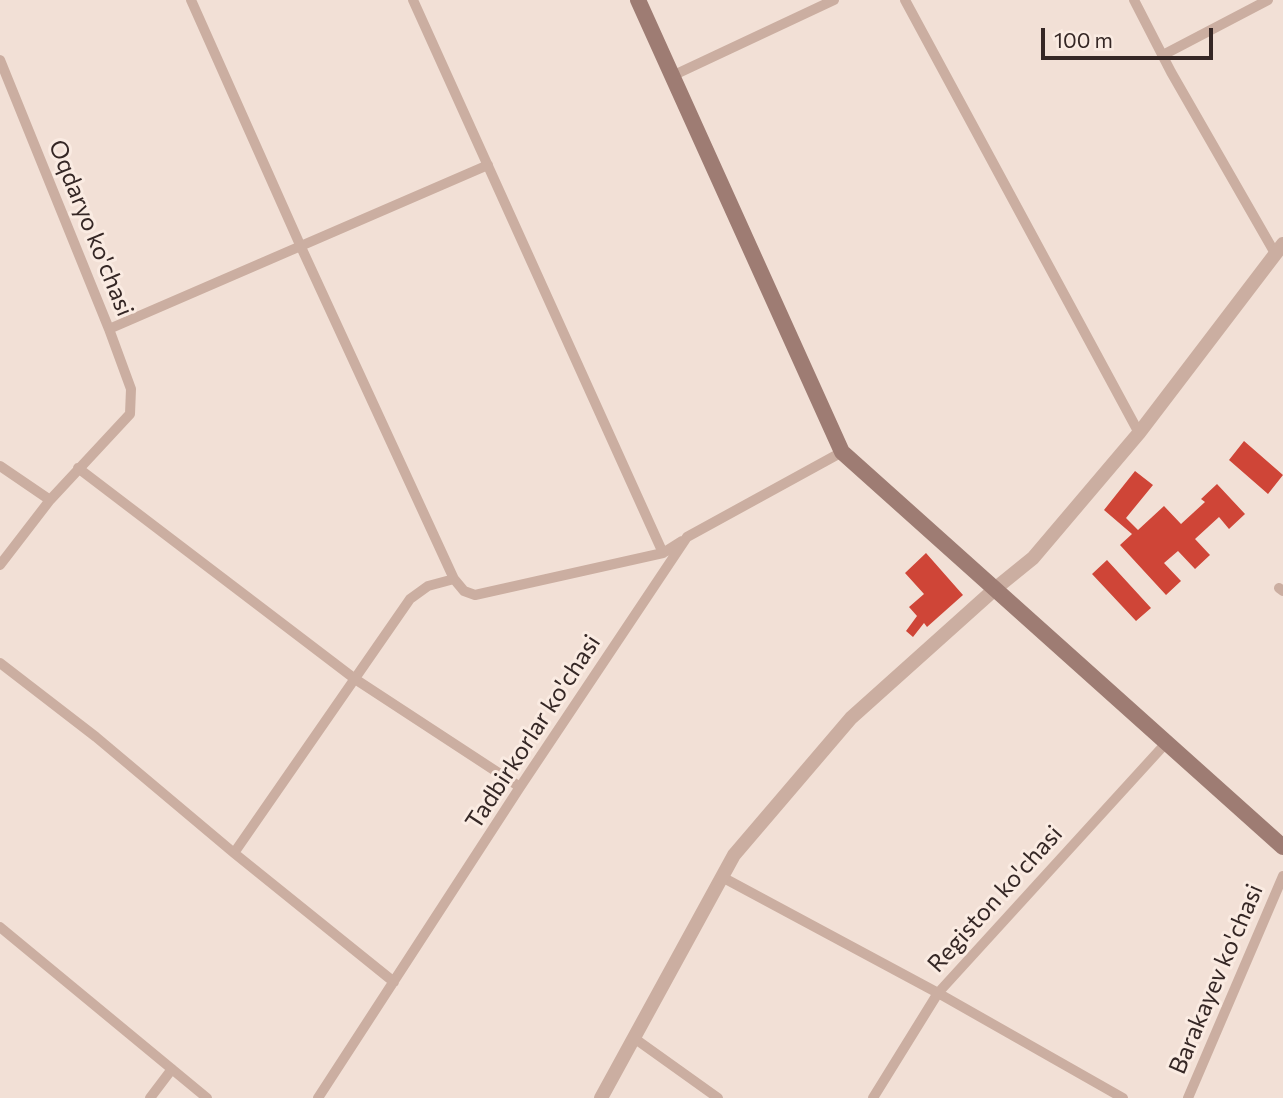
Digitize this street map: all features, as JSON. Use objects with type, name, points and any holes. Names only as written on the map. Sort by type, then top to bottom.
[{"type":"main road","points":[[638,0],[842,452],[1283,847]]},
{"type":"street","points":[[191,0],[454,579],[464,591],[475,595],[663,553],[687,537]]},
{"type":"street","points":[[413,0],[663,553]]},
{"type":"street","points":[[673,76],[834,0]]},
{"type":"street","points":[[905,0],[1139,433]]},
{"type":"street","points":[[601,1098],[734,855],[850,718],[1033,558],[1139,433],[1279,249],[1163,55],[1134,0]]},
{"type":"street","points":[[1163,55],[1268,0]]},
{"type":"street","name":"Oqdaryo ko'chasi","points":[[0,60],[131,389],[130,415],[78,468]]},
{"type":"street","points":[[109,329],[488,165]]},
{"type":"street","name":"Tadbirkorlar ko'chasi","points":[[318,1098],[687,537],[842,452]]},
{"type":"street","points":[[0,466],[50,500]]},
{"type":"street","points":[[0,565],[78,468],[355,679],[520,788]]},
{"type":"street","points":[[234,853],[410,599],[428,586],[454,579]]},
{"type":"street","points":[[0,663],[96,737],[394,982]]},
{"type":"street","name":"Registon ko'chasi","points":[[873,1098],[938,993],[1167,742]]},
{"type":"street","name":"Barakayev ko'chasi","points":[[1188,1098],[1283,876]]},
{"type":"street","points":[[722,877],[938,993],[1123,1098]]},
{"type":"street","points":[[0,927],[206,1098]]},
{"type":"street","points":[[634,1038],[718,1098]]},
{"type":"street","points":[[149,1098],[172,1069]]},
{"type":"building","points":[[1244,441],[1283,475],[1268,494],[1229,460]]},
{"type":"building","points":[[1135,471],[1153,485],[1126,518],[1138,530],[1164,506],[1181,524],[1205,502],[1201,499],[1217,484],[1245,514],[1229,529],[1219,517],[1195,539],[1210,555],[1195,569],[1178,551],[1164,563],[1181,581],[1166,595],[1120,545],[1132,534],[1104,510]]},
{"type":"building","points":[[926,553],[963,595],[927,627],[924,623],[913,637],[906,631],[917,616],[909,607],[924,594],[905,573]]},
{"type":"building","points":[[1107,560],[1151,608],[1136,621],[1092,574]]}]
